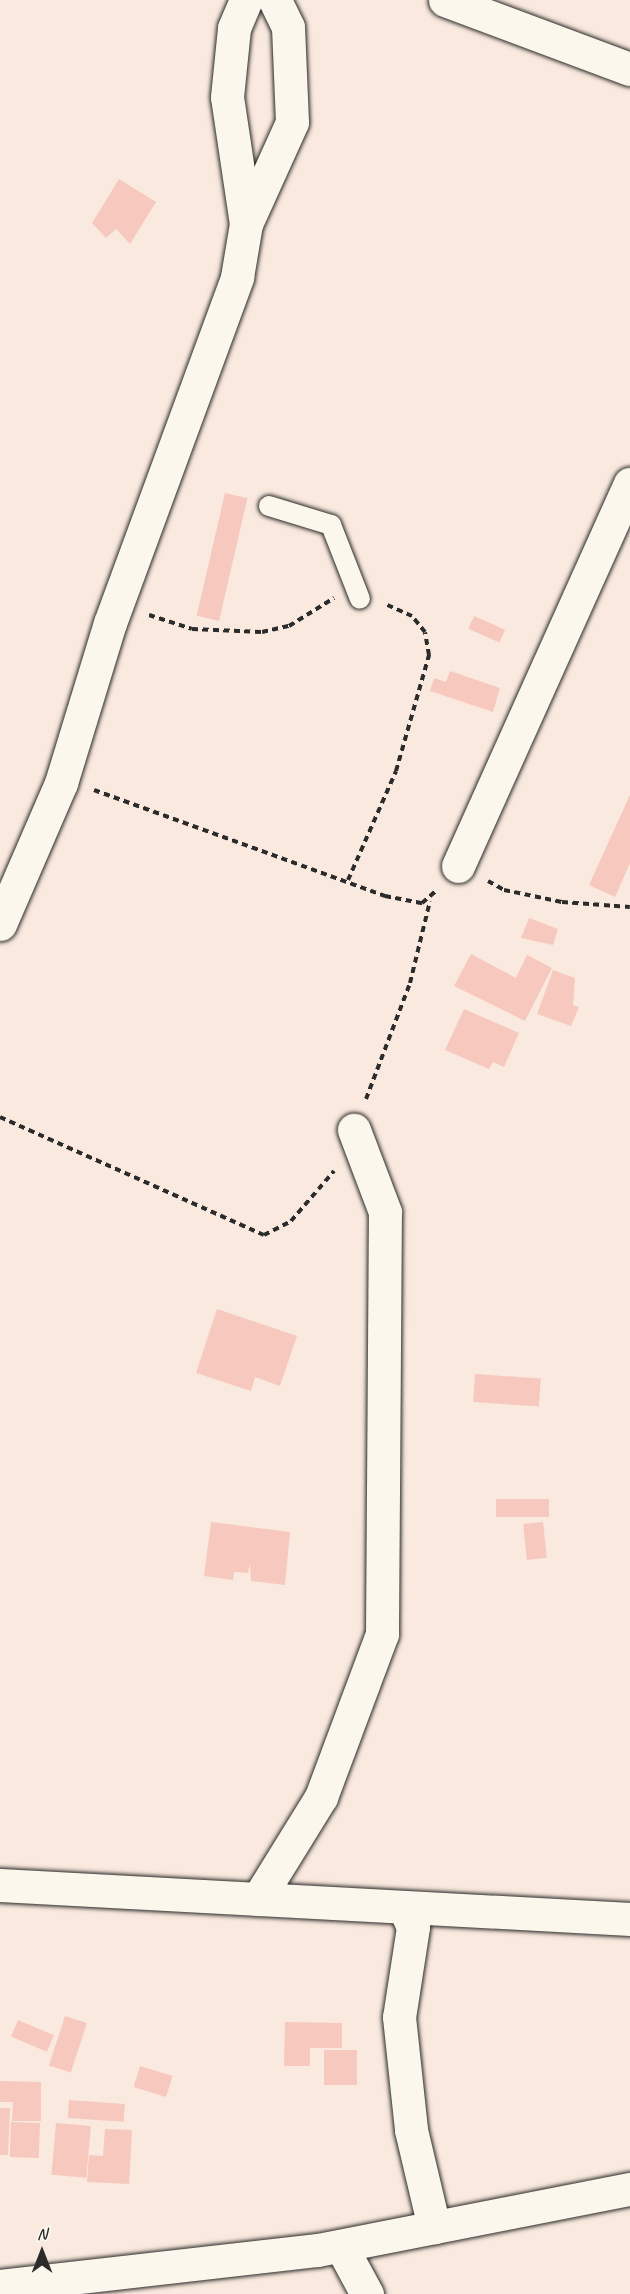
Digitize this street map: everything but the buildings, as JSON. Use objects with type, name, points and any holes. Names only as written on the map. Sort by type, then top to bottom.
[{"type":"street","points":[[246,0],[234,28],[227,97],[246,224]]},
{"type":"street","points":[[0,924],[61,783],[117,603],[237,277],[246,224],[292,122],[288,27],[275,0]]},
{"type":"street","points":[[445,0],[630,69]]},
{"type":"street","points":[[458,866],[630,484]]},
{"type":"street","points":[[258,1899],[321,1797],[382,1634],[385,1212],[354,1130]]},
{"type":"street","points":[[0,1885],[630,1919]]},
{"type":"street","points":[[404,1907],[413,1927],[399,2017],[411,2130],[434,2227]]},
{"type":"street","points":[[0,2286],[341,2246],[630,2189]]},
{"type":"street","points":[[341,2246],[367,2294]]},
{"type":"lane","points":[[269,506],[332,525],[360,599]]},
{"type":"path","points":[[117,603],[192,628],[262,632],[289,626],[319,603],[360,599],[412,616],[425,632],[429,655],[386,799],[348,880]]},
{"type":"path","points":[[61,783],[348,880],[385,896],[417,904],[430,901]]},
{"type":"path","points":[[0,1117],[264,1235],[306,1208],[340,1163],[410,983],[430,901],[451,867],[458,866],[504,890],[562,902],[630,907]]}]
